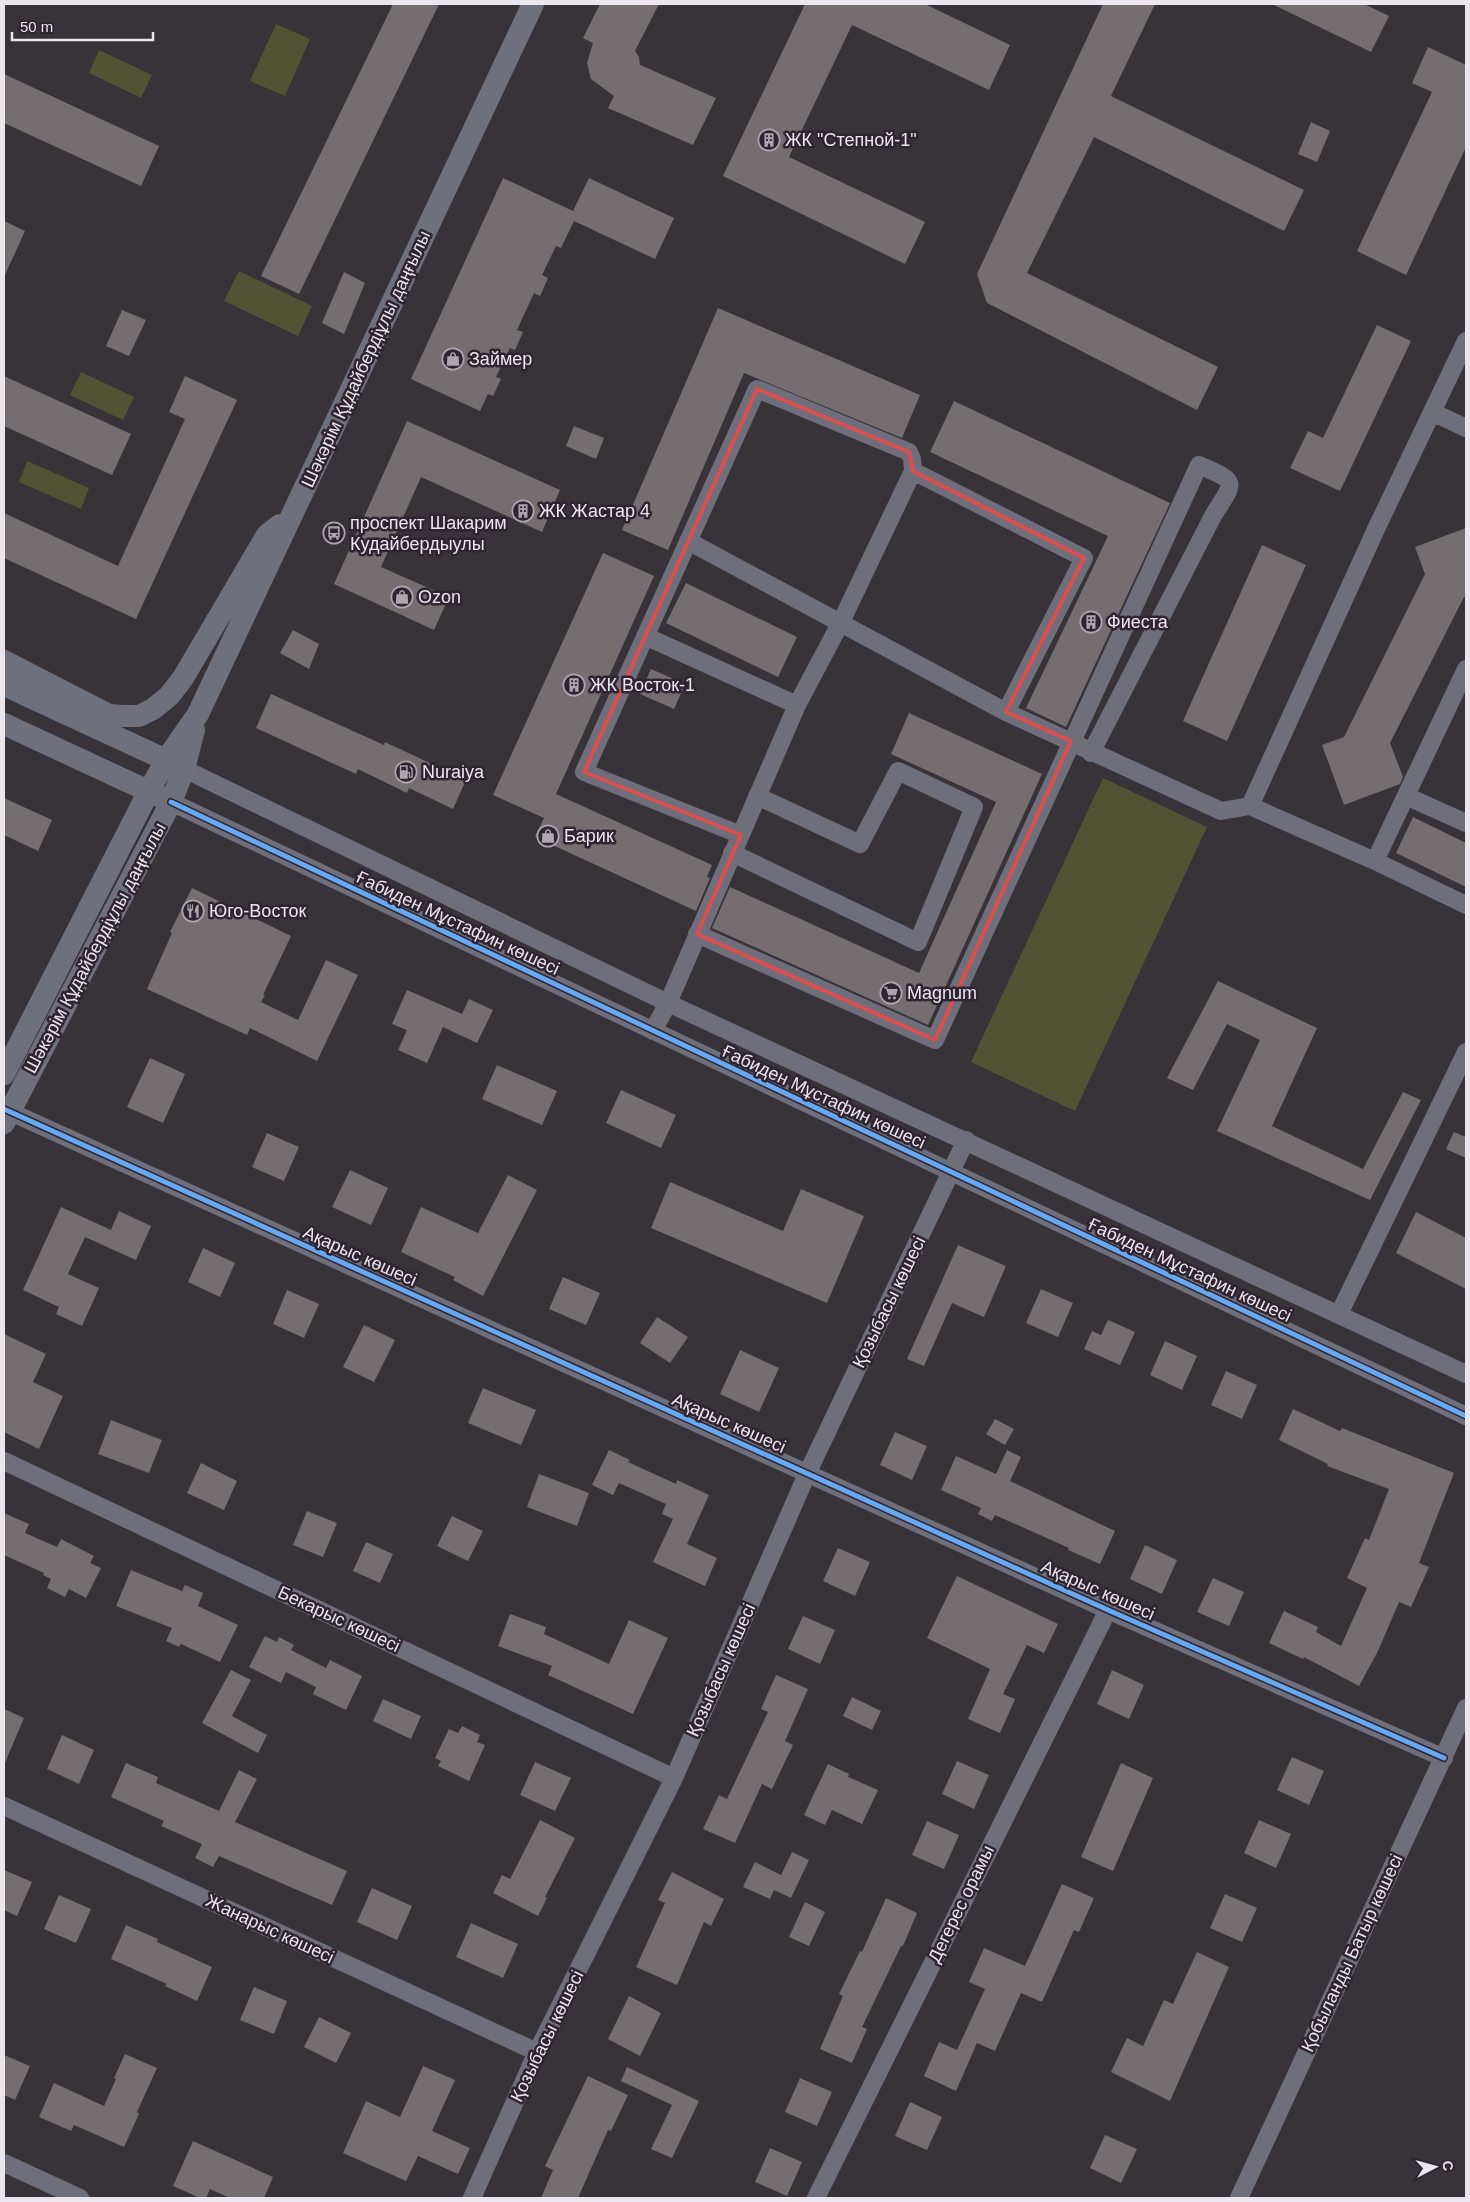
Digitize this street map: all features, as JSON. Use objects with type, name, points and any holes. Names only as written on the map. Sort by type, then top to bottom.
[{"type":"main road","name":"Шәкәрім Құдайбердіұлы даңғылы","points":[[6,1114],[171,802],[175,764],[533,4]]},
{"type":"main road","points":[[4,661],[109,714],[139,716],[170,696],[183,678],[267,535],[291,518]]},
{"type":"main road","name":"Ғабиден Мұстафин көшесі","points":[[4,685],[175,764]]},
{"type":"main road","name":"Ғабиден Мұстафин көшесі","points":[[4,724],[171,802]]},
{"type":"main road","name":"Шәкәрім Құдайбердіұлы даңғылы","points":[[4,1074],[149,791],[175,764]]},
{"type":"street","points":[[1250,806],[1466,341]]},
{"type":"street","points":[[653,1031],[668,1003],[797,705],[841,622],[913,471],[909,452],[757,388],[584,772],[740,835]]},
{"type":"street","points":[[1432,412],[1466,428]]},
{"type":"street","points":[[697,934],[935,1040],[1199,465],[1227,477],[1231,484],[1230,489],[1210,523],[1091,753]]},
{"type":"street","points":[[913,471],[1084,558],[1006,712]]},
{"type":"street","points":[[688,541],[1006,712],[1071,741],[1091,753],[1220,811],[1250,806],[1375,861],[1466,905]]},
{"type":"street","points":[[645,636],[797,705]]},
{"type":"street","points":[[1375,861],[1466,669]]},
{"type":"street","name":"Ғабиден Мұстафин көшесі","points":[[175,764],[668,1003],[1466,1374]]},
{"type":"street","points":[[732,854],[918,942],[974,807],[898,771],[860,844],[757,796]]},
{"type":"street","points":[[1406,796],[1466,823]]},
{"type":"street","name":"Ғабиден Мұстафин көшесі","points":[[171,802],[1466,1416]]},
{"type":"street","points":[[1340,1314],[1466,1052]]},
{"type":"street","name":"Ақарыс көшесі","points":[[6,1114],[1108,1610],[1444,1758]]},
{"type":"street","name":"Қозыбасы көшесі","points":[[472,2198],[537,2052],[674,1778],[807,1474],[966,1140]]},
{"type":"street","name":"Бекарыс көшесі","points":[[4,1461],[674,1778]]},
{"type":"street","name":"Дегерес орамы","points":[[816,2198],[1108,1610]]},
{"type":"street","name":"Қобыланды Батыр көшесі","points":[[1239,2198],[1466,1708]]},
{"type":"street","name":"Жанарыс көшесі","points":[[4,1806],[537,2052]]},
{"type":"street","points":[[4,2163],[80,2198]]},
{"type":"highlighted area","points":[[757,389],[909,452],[913,471],[1084,558],[1006,712],[1071,741],[935,1040],[697,934],[741,835],[584,772]]},
{"type":"green space","points":[[276,24],[310,39],[285,96],[250,81]]},
{"type":"green space","points":[[99,50],[152,75],[141,98],[89,73]]},
{"type":"green space","points":[[239,271],[312,306],[298,336],[224,301]]},
{"type":"green space","points":[[81,372],[134,397],[123,420],[70,395]]},
{"type":"green space","points":[[27,461],[89,488],[81,509],[19,482]]},
{"type":"green space","points":[[1103,778],[1207,827],[1075,1111],[971,1062]]},
{"type":"building","points":[[393,4],[439,4],[299,294],[261,276]]},
{"type":"building","points":[[600,4],[659,4],[635,51],[639,57],[640,65],[716,98],[693,145],[608,108],[614,96],[591,79],[587,63],[593,43],[583,38]]},
{"type":"building","name":"ЖК \"Степной-1\"","points":[[805,4],[925,4],[1010,45],[989,90],[852,25],[789,157],[925,222],[905,264],[723,176]]},
{"type":"building","points":[[1103,4],[1155,4],[1111,96],[1304,190],[1284,231],[1094,137],[1027,273],[1218,367],[1197,410],[987,303],[977,274]]},
{"type":"building","points":[[1272,4],[1364,4],[1389,16],[1371,52]]},
{"type":"building","points":[[1428,47],[1466,65],[1466,147],[1406,275],[1357,251],[1432,92],[1412,83]]},
{"type":"building","points":[[4,74],[159,146],[141,186],[4,123]]},
{"type":"building","points":[[1311,122],[1330,131],[1317,162],[1298,154]]},
{"type":"building","points":[[503,178],[573,211],[589,178],[674,218],[655,259],[574,221],[561,248],[556,246],[542,275],[548,278],[540,296],[534,293],[517,330],[523,332],[515,350],[510,348],[496,377],[501,379],[493,396],[488,394],[480,411],[411,379]]},
{"type":"building","points":[[4,221],[25,231],[4,277]]},
{"type":"building","points":[[344,272],[365,283],[344,334],[322,323]]},
{"type":"building","points":[[718,308],[920,395],[902,438],[744,373],[668,550],[622,530]]},
{"type":"building","points":[[122,310],[146,320],[129,356],[106,346]]},
{"type":"building","points":[[1377,325],[1411,341],[1340,491],[1290,468],[1308,431],[1323,438]]},
{"type":"building","points":[[4,376],[131,434],[112,475],[4,426]]},
{"type":"building","points":[[185,376],[237,400],[136,619],[4,558],[4,513],[118,566],[185,419],[169,412]]},
{"type":"building","name":"Фиеста","points":[[954,401],[1170,503],[1066,727],[1026,708],[1108,536],[930,452]]},
{"type":"building","name":"ЖК Жастар 4","points":[[407,421],[560,490],[542,532],[421,477],[381,567],[449,597],[434,630],[334,584]]},
{"type":"building","points":[[574,426],[604,438],[596,459],[566,446]]},
{"type":"building","points":[[1466,528],[1466,596],[1390,743],[1403,777],[1400,784],[1344,805],[1322,745],[1344,737],[1425,574],[1415,547]]},
{"type":"building","points":[[1262,545],[1306,565],[1227,741],[1183,721]]},
{"type":"building","name":"ЖК Восток-1","points":[[603,553],[654,576],[556,794],[712,865],[707,877],[710,878],[696,911],[535,837],[544,818],[493,795]]},
{"type":"building","points":[[686,583],[797,637],[778,677],[666,623]]},
{"type":"building","points":[[293,630],[319,644],[309,669],[280,653]]},
{"type":"building","points":[[651,669],[685,684],[674,709],[640,694]]},
{"type":"building","points":[[271,694],[384,745],[385,742],[466,780],[453,809],[409,788],[407,793],[358,769],[356,774],[256,728]]},
{"type":"building","points":[[909,713],[1042,774],[928,1025],[712,928],[730,887],[919,973],[996,802],[891,754]]},
{"type":"building","points":[[4,798],[52,820],[38,851],[4,835]]},
{"type":"building","points":[[1413,817],[1466,843],[1466,887],[1396,853]]},
{"type":"building","points":[[192,888],[291,936],[261,1002],[298,1020],[326,960],[358,975],[317,1061],[250,1028],[247,1035],[147,989],[172,933],[170,932]]},
{"type":"building","points":[[1218,981],[1317,1028],[1272,1126],[1363,1169],[1403,1092],[1421,1100],[1370,1200],[1217,1131],[1260,1040],[1227,1024],[1193,1090],[1167,1078]]},
{"type":"building","points":[[407,990],[462,1014],[469,999],[493,1010],[477,1043],[443,1027],[427,1063],[398,1050],[407,1030],[392,1024]]},
{"type":"building","points":[[150,1058],[185,1074],[163,1123],[127,1107]]},
{"type":"building","points":[[497,1065],[557,1091],[542,1125],[482,1099]]},
{"type":"building","points":[[621,1090],[676,1115],[661,1148],[606,1123]]},
{"type":"building","points":[[1454,1132],[1466,1137],[1466,1158],[1446,1149]]},
{"type":"building","points":[[267,1133],[299,1147],[284,1181],[252,1167]]},
{"type":"building","points":[[350,1170],[388,1188],[371,1225],[332,1207]]},
{"type":"building","points":[[508,1175],[537,1190],[483,1296],[453,1280],[455,1277],[401,1252],[421,1207],[478,1233]]},
{"type":"building","points":[[670,1182],[783,1231],[801,1189],[864,1216],[827,1303],[651,1228]]},
{"type":"building","points":[[61,1207],[111,1230],[119,1211],[151,1226],[136,1260],[85,1237],[68,1274],[99,1288],[82,1326],[56,1314],[59,1307],[23,1290]]},
{"type":"building","points":[[1416,1212],[1466,1238],[1466,1289],[1396,1253]]},
{"type":"building","points":[[958,1245],[1006,1266],[984,1317],[952,1303],[924,1366],[907,1359]]},
{"type":"building","points":[[203,1248],[235,1263],[220,1297],[188,1282]]},
{"type":"building","points":[[563,1277],[600,1293],[586,1325],[549,1309]]},
{"type":"building","points":[[1041,1289],[1073,1303],[1058,1337],[1026,1323]]},
{"type":"building","points":[[287,1290],[319,1304],[304,1338],[273,1324]]},
{"type":"building","points":[[657,1317],[688,1337],[670,1363],[640,1343]]},
{"type":"building","points":[[1108,1320],[1135,1332],[1120,1365],[1084,1349],[1092,1331],[1101,1335]]},
{"type":"building","points":[[364,1325],[395,1340],[374,1382],[343,1367]]},
{"type":"building","points":[[4,1334],[46,1354],[33,1382],[63,1396],[39,1449],[4,1432]]},
{"type":"building","points":[[1165,1341],[1197,1356],[1182,1390],[1150,1375]]},
{"type":"building","points":[[740,1350],[779,1368],[759,1412],[720,1394]]},
{"type":"building","points":[[1226,1371],[1257,1385],[1242,1419],[1211,1405]]},
{"type":"building","points":[[483,1388],[536,1410],[521,1445],[468,1423]]},
{"type":"building","points":[[1293,1409],[1340,1431],[1342,1428],[1454,1473],[1419,1563],[1429,1567],[1411,1607],[1399,1602],[1378,1651],[1359,1686],[1304,1657],[1303,1659],[1269,1643],[1284,1611],[1318,1627],[1316,1632],[1341,1646],[1367,1588],[1347,1578],[1365,1538],[1369,1540],[1389,1489],[1327,1466],[1328,1464],[1279,1440]]},
{"type":"building","points":[[995,1419],[1014,1429],[1005,1445],[986,1434]]},
{"type":"building","points":[[111,1420],[162,1440],[149,1473],[98,1454]]},
{"type":"building","points":[[895,1432],[927,1446],[912,1480],[880,1465]]},
{"type":"building","points":[[609,1450],[630,1460],[628,1462],[676,1484],[677,1480],[709,1495],[687,1544],[717,1558],[705,1586],[653,1562],[673,1519],[662,1514],[666,1504],[619,1483],[613,1495],[592,1485]]},
{"type":"building","points":[[1007,1450],[1021,1457],[1010,1481],[1115,1531],[1100,1564],[995,1515],[992,1521],[978,1514],[981,1508],[941,1490],[956,1456],[996,1474]]},
{"type":"building","points":[[201,1463],[237,1481],[224,1510],[187,1493]]},
{"type":"building","points":[[539,1474],[589,1493],[577,1526],[527,1507]]},
{"type":"building","points":[[307,1511],[337,1523],[323,1557],[293,1545]]},
{"type":"building","points":[[4,1513],[29,1524],[25,1533],[57,1547],[61,1539],[94,1556],[90,1563],[101,1568],[86,1598],[69,1589],[65,1597],[47,1588],[51,1579],[43,1575],[44,1573],[4,1555]]},
{"type":"building","points":[[452,1516],[483,1531],[468,1561],[437,1546]]},
{"type":"building","points":[[366,1542],[393,1554],[380,1583],[353,1571]]},
{"type":"building","points":[[1145,1545],[1177,1560],[1162,1594],[1130,1579]]},
{"type":"building","points":[[838,1548],[870,1562],[855,1596],[823,1581]]},
{"type":"building","points":[[131,1570],[182,1591],[185,1585],[203,1593],[198,1606],[238,1625],[220,1662],[181,1644],[179,1647],[166,1641],[172,1628],[116,1606]]},
{"type":"building","points":[[957,1576],[1058,1624],[1044,1653],[1027,1645],[1003,1694],[1015,1699],[1000,1733],[968,1719],[990,1669],[927,1638]]},
{"type":"building","points":[[1213,1578],[1244,1592],[1229,1626],[1197,1612]]},
{"type":"building","points":[[510,1614],[546,1627],[544,1634],[609,1664],[629,1620],[668,1638],[633,1714],[548,1675],[552,1666],[498,1646]]},
{"type":"building","points":[[803,1616],[835,1630],[820,1664],[788,1649]]},
{"type":"building","points":[[265,1636],[277,1642],[279,1637],[294,1645],[291,1650],[326,1668],[330,1660],[362,1676],[346,1710],[313,1694],[316,1687],[286,1672],[281,1683],[249,1667]]},
{"type":"building","points":[[231,1670],[251,1680],[232,1716],[267,1735],[258,1753],[202,1723]]},
{"type":"building","points":[[1112,1670],[1144,1685],[1129,1719],[1097,1704]]},
{"type":"building","points":[[776,1675],[808,1689],[785,1741],[793,1745],[772,1789],[762,1784],[735,1843],[703,1829],[719,1795],[727,1799],[768,1712],[761,1709]]},
{"type":"building","points":[[852,1697],[881,1711],[872,1730],[843,1716]]},
{"type":"building","points":[[383,1699],[421,1716],[411,1739],[373,1721]]},
{"type":"building","points":[[4,1709],[24,1718],[4,1765]]},
{"type":"building","points":[[462,1726],[480,1735],[477,1742],[485,1745],[469,1781],[438,1766],[441,1761],[435,1758],[449,1729],[458,1733]]},
{"type":"building","points":[[62,1735],[94,1750],[79,1784],[47,1769]]},
{"type":"building","points":[[1292,1757],[1324,1771],[1309,1805],[1277,1790]]},
{"type":"building","points":[[957,1761],[989,1775],[974,1809],[942,1794]]},
{"type":"building","points":[[535,1762],[571,1778],[555,1811],[520,1795]]},
{"type":"building","points":[[126,1763],[158,1777],[156,1783],[219,1811],[239,1770],[257,1779],[235,1822],[347,1871],[332,1905],[219,1856],[213,1867],[195,1858],[202,1844],[161,1826],[164,1821],[111,1797]]},
{"type":"building","points":[[1121,1763],[1153,1778],[1113,1871],[1081,1857]]},
{"type":"building","points":[[828,1764],[849,1774],[848,1777],[878,1790],[862,1824],[832,1810],[825,1825],[804,1815]]},
{"type":"building","points":[[540,1820],[575,1838],[545,1897],[547,1898],[538,1916],[493,1893],[502,1875],[510,1879]]},
{"type":"building","points":[[1259,1820],[1291,1834],[1276,1868],[1244,1853]]},
{"type":"building","points":[[927,1821],[959,1835],[944,1869],[912,1855]]},
{"type":"building","points":[[792,1852],[809,1860],[791,1898],[774,1890],[770,1899],[743,1887],[755,1862],[781,1875]]},
{"type":"building","points":[[4,1870],[32,1882],[17,1916],[4,1910]]},
{"type":"building","points":[[672,1872],[724,1899],[711,1926],[704,1922],[677,1985],[636,1967],[665,1903],[658,1900]]},
{"type":"building","points":[[1062,1884],[1094,1898],[1079,1932],[1074,1930],[1042,2002],[1021,1993],[995,2051],[977,2043],[956,2091],[924,2076],[939,2042],[957,2050],[985,1989],[969,1982],[984,1948],[1025,1966]]},
{"type":"building","points":[[372,1888],[412,1906],[397,1940],[357,1922]]},
{"type":"building","points":[[1225,1894],[1257,1908],[1242,1942],[1210,1928]]},
{"type":"building","points":[[59,1895],[91,1909],[76,1943],[44,1929]]},
{"type":"building","points":[[886,1898],[917,1913],[903,1946],[901,1946],[862,2027],[867,2029],[852,2063],[820,2049],[843,1996],[839,1994],[860,1951],[862,1952]]},
{"type":"building","points":[[805,1902],[825,1912],[809,1946],[789,1937]]},
{"type":"building","points":[[471,1923],[518,1944],[503,1978],[456,1957]]},
{"type":"building","points":[[126,1925],[158,1939],[157,1942],[212,1967],[197,2001],[165,1986],[167,1984],[111,1959]]},
{"type":"building","points":[[1197,1952],[1229,1967],[1170,2101],[1111,2072],[1127,2038],[1143,2046],[1164,2000],[1173,2004]]},
{"type":"building","points":[[254,1987],[287,2001],[274,2034],[240,2020]]},
{"type":"building","points":[[629,1996],[661,2013],[640,2056],[608,2039]]},
{"type":"building","points":[[319,2017],[351,2033],[336,2063],[304,2047]]},
{"type":"building","points":[[125,2054],[157,2068],[124,2147],[74,2125],[71,2131],[39,2117],[54,2083],[104,2106]]},
{"type":"building","points":[[4,2055],[30,2066],[15,2100],[4,2095]]},
{"type":"building","points":[[423,2066],[455,2080],[432,2131],[470,2148],[458,2174],[418,2156],[406,2181],[343,2153],[366,2101],[400,2117]]},
{"type":"building","points":[[627,2067],[699,2101],[672,2158],[651,2149],[672,2105],[621,2081]]},
{"type":"building","points":[[588,2076],[628,2095],[611,2131],[608,2130],[578,2198],[541,2198],[553,2170],[545,2166]]},
{"type":"building","points":[[800,2078],[832,2092],[817,2126],[785,2112]]},
{"type":"building","points":[[910,2102],[942,2117],[927,2150],[895,2136]]},
{"type":"building","points":[[1105,2135],[1137,2149],[1121,2183],[1090,2168]]},
{"type":"building","points":[[193,2141],[273,2177],[264,2198],[230,2198],[210,2189],[206,2198],[200,2198],[173,2186]]},
{"type":"building","points":[[770,2148],[802,2162],[787,2196],[755,2182]]},
{"type":"cycle path","points":[[171,802],[1466,1416]]},
{"type":"cycle path","points":[[4,1109],[1108,1610],[1444,1758]]},
{"type":"place","name":"ЖК \"Степной-1\"","points":[[769,140]]},
{"type":"place","name":"Займер","points":[[453,359]]},
{"type":"place","name":"ЖК Жастар 4","points":[[523,511]]},
{"type":"place","name":"проспект Шaкaрим Кудайбердыулы","points":[[334,533]]},
{"type":"place","name":"Ozon","points":[[402,597]]},
{"type":"place","name":"Фиеста","points":[[1091,622]]},
{"type":"place","name":"ЖК Восток-1","points":[[574,685]]},
{"type":"place","name":"Nuraiya","points":[[406,772]]},
{"type":"place","name":"Барик","points":[[548,836]]},
{"type":"place","name":"Юго-Восток","points":[[193,911]]},
{"type":"place","name":"Magnum","points":[[891,993]]}]
